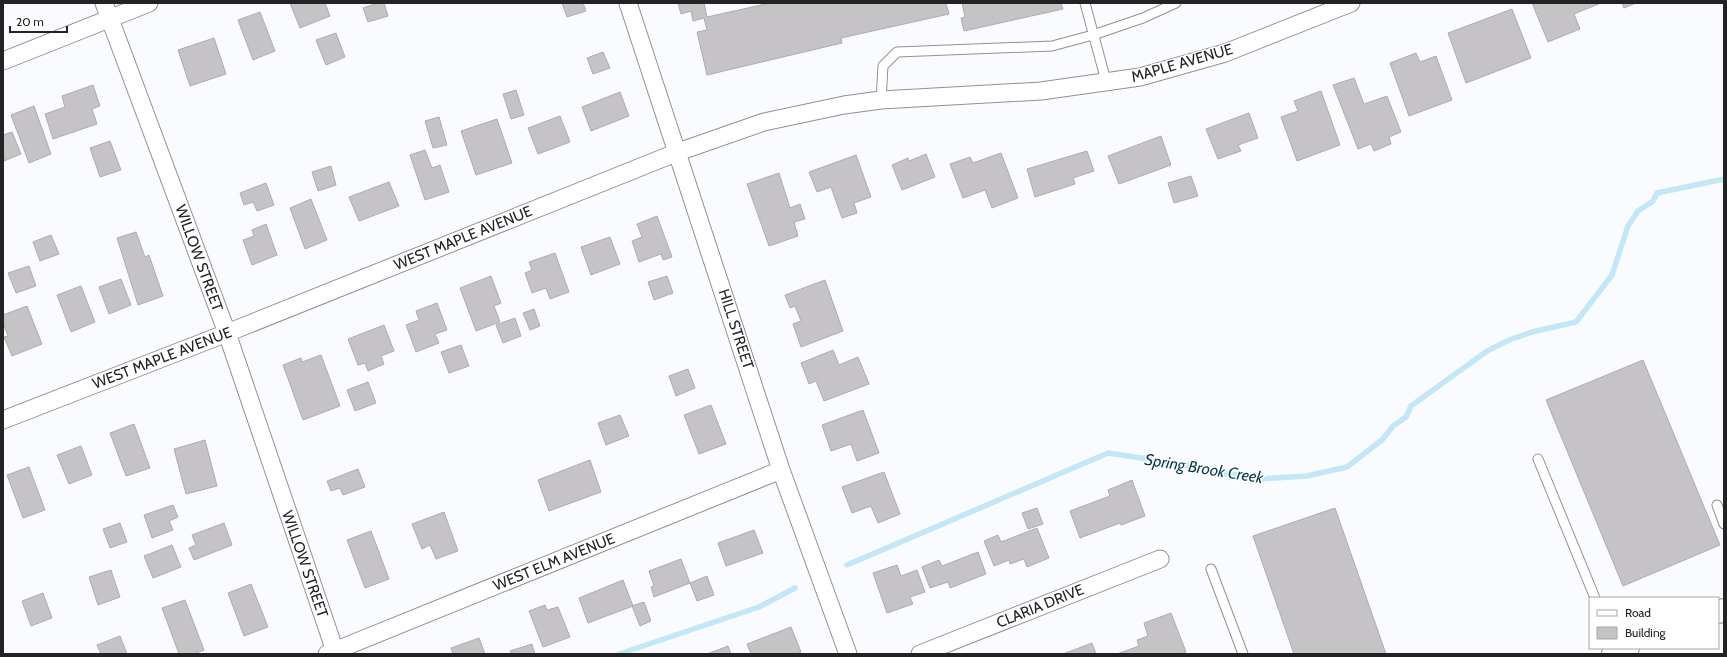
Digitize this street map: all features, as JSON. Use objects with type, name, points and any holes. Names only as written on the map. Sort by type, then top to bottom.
[{"type":"street","points":[[3,61],[107,11],[149,3]]},
{"type":"street","name":"HILL STREET","points":[[628,3],[782,470],[848,654]]},
{"type":"street","name":"MAPLE AVENUE","points":[[933,97],[1041,91],[1140,77],[1224,53],[1351,3]]},
{"type":"street","name":"WILLOW STREET","points":[[107,11],[227,333],[331,652]]},
{"type":"street","name":"WEST MAPLE AVENUE","points":[[3,420],[227,333],[678,152],[764,122],[844,105],[881,100],[933,97]]},
{"type":"street","name":"WEST ELM AVENUE","points":[[331,652],[782,470]]},
{"type":"street","name":"CLARIA DRIVE","points":[[920,654],[1160,559]]},
{"type":"lane","points":[[1085,3],[1106,81]]},
{"type":"lane","points":[[881,100],[883,66],[897,52],[1052,46],[1093,36],[1143,18],[1176,3]]},
{"type":"lane","points":[[1538,459],[1595,597]]},
{"type":"lane","points":[[1717,505],[1724,524]]},
{"type":"lane","points":[[1211,569],[1243,654]]},
{"type":"building","points":[[290,3],[325,3],[330,16],[300,28]]},
{"type":"building","points":[[378,3],[384,3],[388,16],[368,22],[363,8]]},
{"type":"building","points":[[562,3],[583,3],[586,11],[567,17]]},
{"type":"building","points":[[678,3],[704,3],[707,17],[770,3],[946,3],[949,14],[841,38],[842,43],[707,75],[697,32],[707,30],[704,18],[693,21],[691,11],[681,14]]},
{"type":"building","points":[[962,3],[1061,3],[1063,9],[964,31],[961,18],[965,17]]},
{"type":"building","points":[[1532,3],[1601,3],[1574,14],[1580,29],[1548,42]]},
{"type":"building","points":[[1622,3],[1636,3],[1624,8]]},
{"type":"building","points":[[1512,9],[1531,58],[1466,83],[1448,33]]},
{"type":"building","points":[[260,12],[275,51],[253,60],[238,20]]},
{"type":"building","points":[[336,33],[345,57],[326,65],[316,40]]},
{"type":"building","points":[[214,38],[226,74],[190,86],[178,50]]},
{"type":"building","points":[[603,52],[610,68],[593,74],[587,58]]},
{"type":"building","points":[[1416,53],[1420,62],[1436,56],[1452,100],[1409,116],[1390,63]]},
{"type":"building","points":[[1354,78],[1364,104],[1387,96],[1401,132],[1389,137],[1391,144],[1374,151],[1371,144],[1358,149],[1333,85]]},
{"type":"building","points":[[93,85],[100,106],[92,109],[97,124],[53,139],[45,114],[65,107],[62,96]]},
{"type":"building","points":[[516,90],[524,115],[511,119],[503,94]]},
{"type":"building","points":[[1321,91],[1340,145],[1297,161],[1281,117],[1298,111],[1294,101]]},
{"type":"building","points":[[620,92],[629,116],[591,131],[582,107]]},
{"type":"building","points":[[34,106],[51,154],[29,163],[11,115]]},
{"type":"building","points":[[1249,113],[1258,138],[1238,145],[1241,151],[1218,159],[1206,129]]},
{"type":"building","points":[[560,116],[570,142],[538,154],[528,128]]},
{"type":"building","points":[[439,117],[447,145],[433,148],[425,121]]},
{"type":"building","points":[[497,119],[512,163],[476,175],[461,131]]},
{"type":"building","points":[[12,132],[21,154],[4,161],[3,135]]},
{"type":"building","points":[[1161,136],[1171,165],[1119,184],[1108,156]]},
{"type":"building","points":[[110,141],[121,170],[100,177],[90,148]]},
{"type":"building","points":[[425,150],[432,168],[440,165],[449,192],[425,200],[410,155]]},
{"type":"building","points":[[1087,151],[1094,171],[1073,178],[1075,184],[1035,197],[1027,169]]},
{"type":"building","points":[[1001,153],[1018,198],[992,208],[985,190],[963,198],[950,164],[970,157],[973,163]]},
{"type":"building","points":[[926,154],[935,177],[902,190],[892,165],[908,158],[909,161]]},
{"type":"building","points":[[856,155],[871,197],[854,203],[857,213],[842,218],[831,187],[817,192],[809,172]]},
{"type":"building","points":[[331,166],[336,185],[318,191],[312,172]]},
{"type":"building","points":[[779,173],[790,208],[800,204],[805,219],[794,222],[798,236],[769,246],[747,184]]},
{"type":"building","points":[[1191,176],[1198,196],[1174,203],[1168,183]]},
{"type":"building","points":[[389,182],[399,206],[359,221],[349,197]]},
{"type":"building","points":[[266,183],[274,205],[257,211],[253,202],[244,205],[240,193]]},
{"type":"building","points":[[311,199],[327,240],[305,249],[290,208]]},
{"type":"building","points":[[657,216],[672,257],[663,260],[661,254],[639,262],[632,241],[642,237],[637,224]]},
{"type":"building","points":[[266,224],[277,255],[252,265],[243,240],[254,236],[252,230]]},
{"type":"building","points":[[136,232],[145,257],[149,255],[163,296],[138,305],[117,238]]},
{"type":"building","points":[[51,235],[59,254],[40,261],[33,242]]},
{"type":"building","points":[[610,237],[620,264],[591,275],[581,247]]},
{"type":"building","points":[[555,253],[569,292],[550,299],[546,288],[532,293],[525,273],[532,270],[529,262]]},
{"type":"building","points":[[29,266],[36,286],[16,293],[8,273]]},
{"type":"building","points":[[491,276],[501,303],[494,306],[500,322],[476,331],[460,288]]},
{"type":"building","points":[[667,276],[673,293],[654,300],[648,282]]},
{"type":"building","points":[[121,279],[131,305],[109,314],[99,287]]},
{"type":"building","points":[[825,280],[843,331],[801,347],[793,324],[801,321],[795,306],[790,308],[785,295]]},
{"type":"building","points":[[81,286],[95,322],[71,332],[57,295]]},
{"type":"building","points":[[437,303],[447,330],[435,334],[439,343],[416,352],[406,325],[419,320],[416,311]]},
{"type":"building","points":[[27,306],[42,344],[12,356],[4,337],[8,336],[3,323],[3,315]]},
{"type":"building","points":[[534,309],[540,326],[530,330],[523,313]]},
{"type":"building","points":[[515,318],[521,336],[503,343],[496,325]]},
{"type":"building","points":[[384,325],[394,351],[381,356],[384,364],[368,371],[365,363],[358,365],[348,339]]},
{"type":"building","points":[[461,345],[469,366],[449,373],[441,352]]},
{"type":"building","points":[[833,350],[839,365],[858,357],[869,384],[824,401],[816,381],[809,384],[801,363]]},
{"type":"building","points":[[321,355],[340,406],[303,420],[283,365],[301,358],[302,362]]},
{"type":"building","points":[[1643,360],[1720,545],[1623,586],[1546,400]]},
{"type":"building","points":[[688,369],[695,388],[676,396],[669,376]]},
{"type":"building","points":[[368,382],[376,403],[355,411],[347,390]]},
{"type":"building","points":[[711,405],[726,444],[699,454],[684,415]]},
{"type":"building","points":[[863,410],[879,453],[857,461],[851,444],[831,451],[822,425]]},
{"type":"building","points":[[620,415],[629,436],[606,445],[598,423]]},
{"type":"building","points":[[134,424],[150,468],[126,476],[110,433]]},
{"type":"building","points":[[205,440],[217,486],[186,494],[174,449]]},
{"type":"building","points":[[81,446],[92,475],[69,484],[57,455]]},
{"type":"building","points":[[590,460],[601,492],[549,511],[538,480]]},
{"type":"building","points":[[29,467],[45,510],[23,518],[7,475]]},
{"type":"building","points":[[358,469],[365,487],[343,495],[340,488],[331,491],[327,481]]},
{"type":"building","points":[[884,472],[900,514],[878,523],[871,506],[852,513],[842,487]]},
{"type":"building","points":[[1132,480],[1145,516],[1121,525],[1120,523],[1080,538],[1070,511],[1110,496],[1108,490]]},
{"type":"building","points":[[173,505],[178,517],[169,521],[173,530],[152,538],[144,515]]},
{"type":"building","points":[[1037,508],[1043,524],[1028,529],[1022,513]]},
{"type":"building","points":[[1335,508],[1386,654],[1294,654],[1253,536]]},
{"type":"building","points":[[444,512],[458,551],[436,559],[430,545],[422,549],[412,524]]},
{"type":"building","points":[[120,523],[127,542],[110,548],[103,529]]},
{"type":"building","points":[[224,523],[232,545],[194,560],[189,548],[196,545],[192,535]]},
{"type":"building","points":[[1037,528],[1049,558],[1027,567],[1024,559],[1010,564],[1009,560],[994,566],[984,541],[998,535],[1001,542]]},
{"type":"building","points":[[754,530],[763,553],[726,566],[718,543]]},
{"type":"building","points":[[371,531],[389,579],[365,588],[347,540]]},
{"type":"building","points":[[172,545],[181,567],[153,578],[144,556]]},
{"type":"building","points":[[978,552],[986,574],[950,588],[948,582],[930,588],[922,567],[939,560],[942,566]]},
{"type":"building","points":[[681,559],[690,583],[654,597],[651,587],[654,586],[649,571]]},
{"type":"building","points":[[897,565],[901,576],[917,570],[925,592],[910,597],[913,604],[887,613],[873,573]]},
{"type":"building","points":[[111,570],[120,597],[98,605],[89,577]]},
{"type":"building","points":[[707,576],[714,595],[697,601],[690,583]]},
{"type":"building","points":[[623,580],[633,606],[588,623],[579,598]]},
{"type":"building","points":[[251,584],[268,627],[244,636],[228,593]]},
{"type":"building","points":[[43,593],[52,618],[31,626],[22,601]]},
{"type":"building","points":[[185,600],[204,650],[194,654],[179,654],[162,608]]},
{"type":"building","points":[[644,602],[651,621],[640,626],[632,606]]},
{"type":"building","points":[[545,605],[547,610],[558,607],[570,637],[543,647],[529,611]]},
{"type":"building","points":[[1171,613],[1186,652],[1180,654],[1117,654],[1139,646],[1137,640],[1148,636],[1144,623]]},
{"type":"building","points":[[791,627],[801,652],[796,654],[751,654],[747,644]]},
{"type":"building","points":[[120,636],[127,654],[101,654],[97,645]]},
{"type":"building","points":[[479,638],[485,654],[453,654],[451,648]]},
{"type":"building","points":[[1092,643],[1096,654],[1063,654]]},
{"type":"building","points":[[532,644],[535,654],[511,654],[510,651]]},
{"type":"building","points":[[728,646],[731,654],[707,654]]},
{"type":"waterway","name":"Spring Brook Creek","points":[[847,565],[1108,453],[1155,460],[1178,466],[1187,465],[1210,473],[1245,475],[1258,479],[1307,476],[1347,467],[1383,439],[1393,426],[1406,417],[1411,406],[1487,351],[1509,340],[1532,332],[1576,322],[1612,275],[1628,226],[1638,211],[1653,201],[1657,193],[1724,179]]},
{"type":"waterway","name":"Spring Brook Creek","points":[[619,654],[759,607],[795,588]]}]
